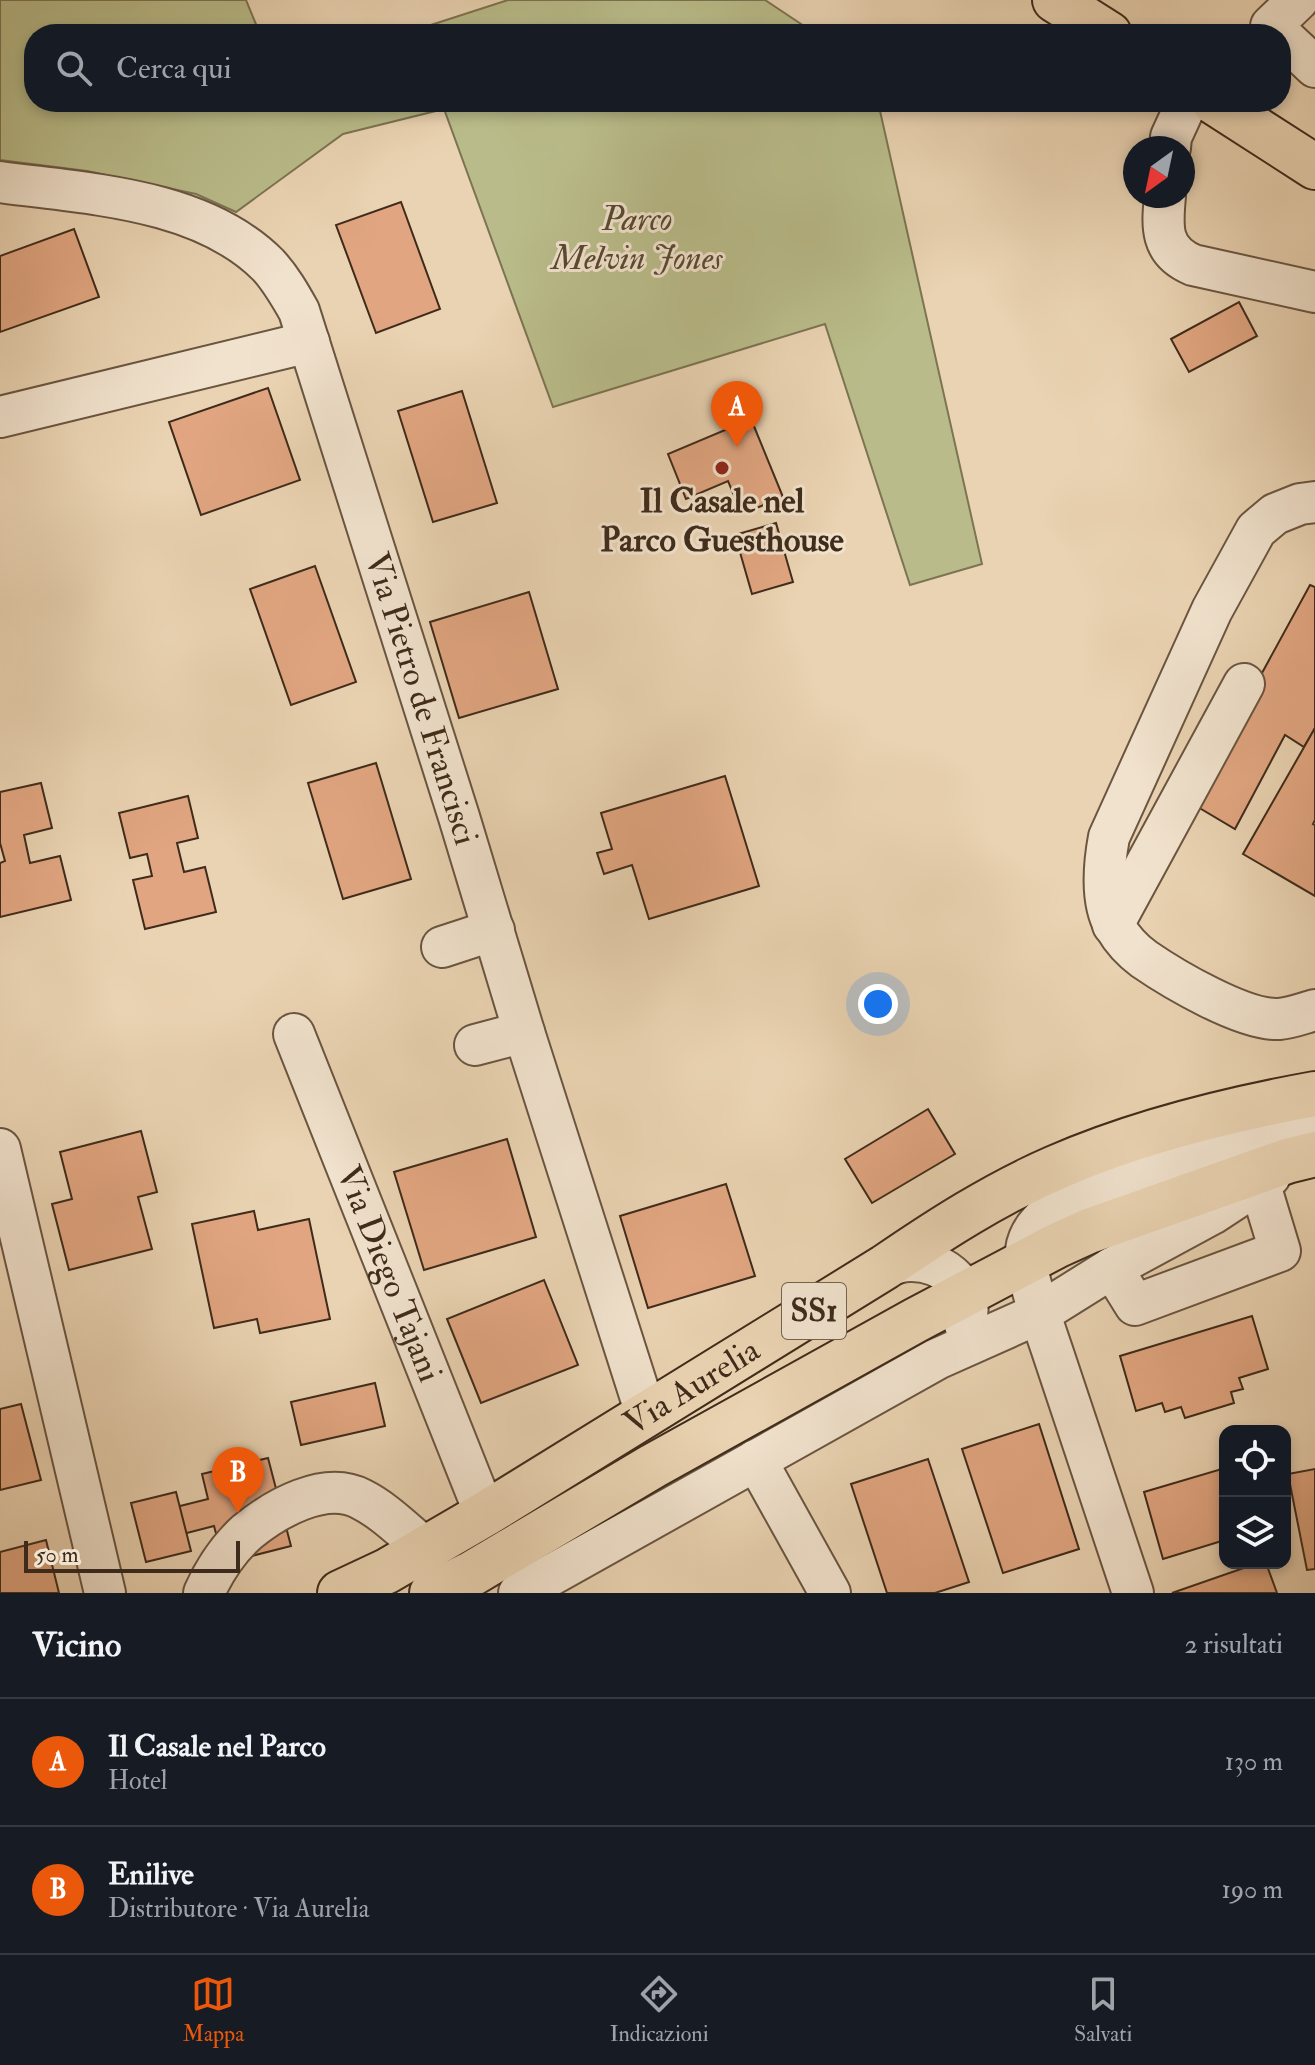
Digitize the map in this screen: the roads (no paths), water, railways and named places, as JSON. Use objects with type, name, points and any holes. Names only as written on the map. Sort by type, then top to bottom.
[{"type":"main road","points":[[1055,0],[1093,24]]},
{"type":"main road","points":[[1230,112],[1315,167]]},
{"type":"main road","name":"Via Aurelia","points":[[340,1593],[387,1571],[485,1514],[978,1208],[1055,1168],[1134,1138],[1176,1126],[1315,1094]]},
{"type":"main road","name":"Via Aurelia","points":[[432,1593],[473,1573],[653,1466],[1026,1262],[1089,1231],[1287,1167]]},
{"type":"street","points":[[1291,41],[1315,67]]},
{"type":"street","points":[[1171,136],[1182,112]]},
{"type":"street","name":"Via Pietro de Francisci","points":[[0,182],[103,196],[172,210],[218,230],[254,253],[279,278],[299,311],[646,1414]]},
{"type":"street","points":[[1164,208],[1166,240],[1172,252],[1183,261],[1315,292]]},
{"type":"street","points":[[0,417],[309,342]]},
{"type":"street","points":[[1315,502],[1275,514],[1256,530],[1212,610],[1109,837],[1104,860],[1104,885],[1113,925],[1142,958],[1216,1000],[1254,1015],[1278,1019],[1315,1010]]},
{"type":"street","points":[[1113,925],[1244,684]]},
{"type":"street","points":[[442,947],[494,930]]},
{"type":"street","points":[[475,1045],[524,1032]]},
{"type":"street","name":"Via Diego Tajani","points":[[294,1034],[485,1514]]},
{"type":"street","points":[[1133,1593],[1040,1313],[1026,1262],[1026,1249],[1034,1229],[1062,1205],[1136,1175],[1260,1134],[1315,1111]]},
{"type":"street","points":[[0,1149],[105,1593]]},
{"type":"street","points":[[1112,1268],[1135,1305],[1280,1251],[1287,1167]]},
{"type":"street","points":[[519,1593],[937,1359],[1040,1313],[1287,1167]]},
{"type":"street","points":[[885,1267],[910,1261],[935,1265],[955,1279],[966,1293],[968,1313],[962,1332],[937,1359]]},
{"type":"street","points":[[756,1460],[830,1593]]},
{"type":"street","points":[[204,1593],[216,1567],[246,1534],[287,1506],[322,1494],[342,1493],[360,1498],[426,1549]]},
{"type":"street","points":[[473,1573],[556,1572]]},
{"type":"place","name":"Il Casale nel Parco","points":[[737,447]]},
{"type":"place","name":"Il Casale nel Parco Guesthouse","points":[[722,468]]},
{"type":"place","name":"Enilive","points":[[238,1513]]},
{"type":"park label","name":"Parco Melvin Jones","points":[[637,238]]}]
